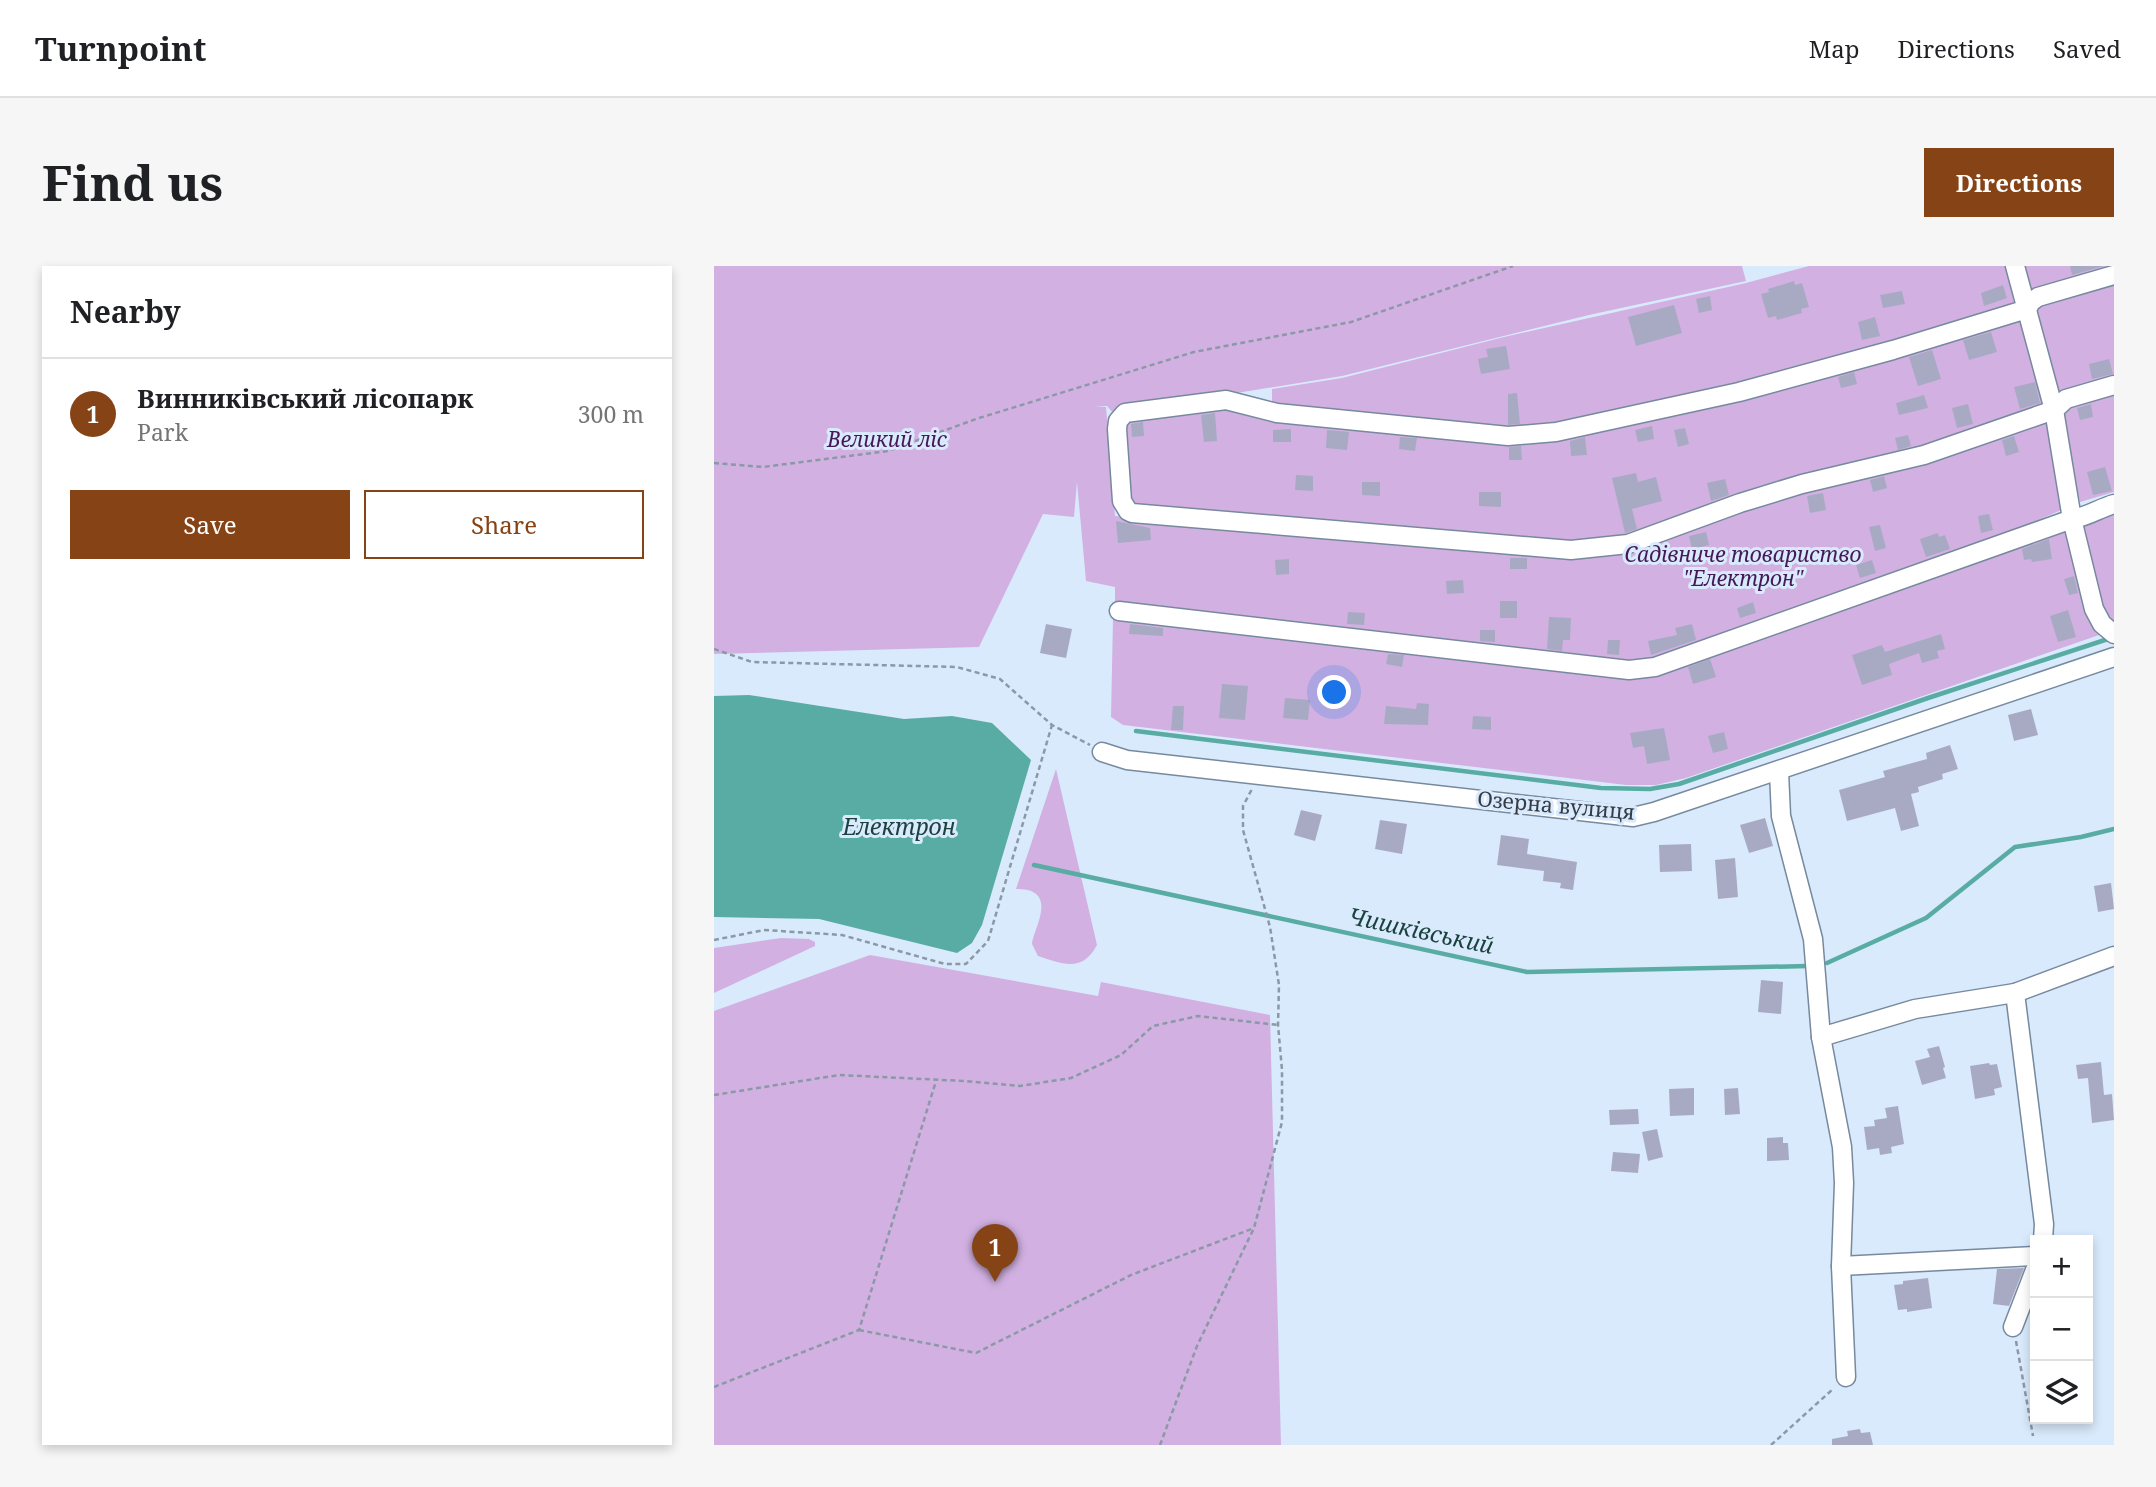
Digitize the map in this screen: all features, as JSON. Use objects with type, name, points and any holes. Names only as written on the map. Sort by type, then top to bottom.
[{"type":"street","points":[[2015,266],[2054,410],[2072,519],[2094,609],[2102,624],[2114,634]]},
{"type":"street","points":[[2114,275],[2038,298],[2031,302],[2027,309],[1893,350],[1739,391],[1556,432],[1508,436],[1277,413],[1226,400],[1125,413],[1118,421],[1117,429],[1122,501],[1132,513],[1558,549],[1599,549],[1628,544],[1740,503],[1802,484],[1924,455],[2054,410],[2066,399],[2114,386]]},
{"type":"street","points":[[1119,611],[1629,670],[1655,667],[2114,504]]},
{"type":"street","name":"Озерна вулиця","points":[[1102,752],[1127,760],[1633,817],[1654,813],[1779,772],[2114,657]]},
{"type":"street","points":[[1779,772],[1781,816],[1813,939],[1821,1037],[1842,1147],[1844,1183],[1841,1266],[1846,1377]]},
{"type":"street","points":[[1821,1037],[1915,1009],[2015,993],[2114,956]]},
{"type":"street","points":[[2015,993],[2043,1235]]},
{"type":"street","points":[[1841,1266],[2030,1256]]},
{"type":"street","points":[[2013,1327],[2030,1283]]},
{"type":"path","points":[[714,463],[763,467],[888,451],[976,419],[1194,352],[1350,322],[1513,266]]},
{"type":"path","points":[[714,649],[752,662],[957,667],[1000,679],[1052,725],[1102,752]]},
{"type":"path","points":[[714,940],[764,930],[842,935],[944,964],[966,964],[988,941],[1052,725]]},
{"type":"path","points":[[1160,1445],[1197,1346],[1254,1228],[1282,1122],[1279,985],[1270,927],[1242,830],[1243,806],[1251,789],[1264,774]]},
{"type":"path","points":[[714,1095],[839,1075],[1020,1086],[1071,1077],[1121,1055],[1153,1026],[1198,1016],[1278,1025]]},
{"type":"path","points":[[859,1330],[936,1079]]},
{"type":"path","points":[[714,1387],[859,1330],[976,1353],[1131,1275],[1254,1228]]},
{"type":"path","points":[[2013,1327],[2033,1436]]},
{"type":"path","points":[[1771,1445],[1846,1377]]},
{"type":"green space","name":"Великий ліс","points":[[714,266],[1742,266],[1746,281],[1589,315],[1342,376],[1113,413],[1107,406],[1095,406],[1106,407],[1115,516],[1573,554],[2040,419],[2047,422],[2066,508],[2013,531],[1644,663],[1115,607],[1115,587],[1086,581],[1077,482],[1074,517],[1043,514],[979,647],[714,654]]},
{"type":"green space","points":[[1809,266],[2009,266],[2014,303],[1893,345],[1558,427],[1506,431],[1272,406],[1272,389],[1342,378]]},
{"type":"green space","points":[[2021,266],[2114,266],[2114,268],[2028,292]]},
{"type":"green space","points":[[2114,280],[2114,380],[2056,396],[2033,313],[2036,305]]},
{"type":"green space","name":"Садівниче товариство \"Електрон\"","points":[[2021,315],[2047,407],[1985,431],[1626,540],[1570,546],[1132,506],[1126,499],[1120,424],[1128,419],[1231,411],[1263,420],[1559,436]]},
{"type":"green space","points":[[2114,391],[2114,492],[2080,502],[2060,413],[2068,404]]},
{"type":"green space","points":[[2114,510],[2114,622],[2100,607],[2081,529],[2087,519]]},
{"type":"green space","name":"Садівниче товариство \"Електрон\"","points":[[2064,527],[2070,532],[2102,634],[1686,778],[1656,785],[1626,785],[1123,725],[1111,717],[1113,618],[1132,616],[1630,675]]},
{"type":"green space","points":[[1056,769],[1097,945],[1085,960],[1071,964],[1038,956],[1032,944],[1041,903],[1033,892],[1016,889]]},
{"type":"green space","points":[[781,938],[809,939],[815,942],[815,946],[714,993],[714,948]]},
{"type":"green space","points":[[870,955],[1098,996],[1101,982],[1270,1015],[1281,1445],[714,1445],[714,1011]]},
{"type":"water","name":"Електрон","points":[[749,695],[904,719],[952,716],[992,723],[1031,760],[982,925],[972,943],[957,953],[819,919],[714,917],[714,696]]},
{"type":"building","points":[[2070,266],[2104,266],[2072,275]]},
{"type":"building","points":[[1794,281],[1795,285],[1802,283],[1809,307],[1801,309],[1802,313],[1777,320],[1776,316],[1768,318],[1761,294]]},
{"type":"building","points":[[2003,285],[2007,298],[1984,306],[1981,293]]},
{"type":"building","points":[[1902,291],[1905,304],[1883,308],[1880,295]]},
{"type":"building","points":[[1710,296],[1712,310],[1699,313],[1696,299]]},
{"type":"building","points":[[1674,305],[1682,333],[1636,346],[1628,317]]},
{"type":"building","points":[[1875,317],[1880,336],[1862,340],[1858,322]]},
{"type":"building","points":[[1991,332],[1997,352],[1969,360],[1963,340]]},
{"type":"building","points":[[1506,346],[1510,369],[1481,374],[1478,359],[1488,357],[1486,349]]},
{"type":"building","points":[[1932,350],[1941,379],[1918,386],[1909,357]]},
{"type":"building","points":[[2109,359],[2113,374],[2092,379],[2089,364]]},
{"type":"building","points":[[1854,372],[1857,384],[1841,388],[1838,377]]},
{"type":"building","points":[[2035,382],[2040,403],[2020,409],[2014,387]]},
{"type":"building","points":[[1517,393],[1520,424],[1508,425],[1508,394]]},
{"type":"building","points":[[1924,395],[1928,408],[1899,415],[1896,403]]},
{"type":"building","points":[[1968,404],[1973,424],[1957,428],[1952,408]]},
{"type":"building","points":[[2091,404],[2093,417],[2080,420],[2077,408]]},
{"type":"building","points":[[1215,413],[1217,441],[1204,442],[1201,415]]},
{"type":"building","points":[[1143,422],[1144,436],[1132,437],[1131,424]]},
{"type":"building","points":[[1652,426],[1654,439],[1638,442],[1635,430]]},
{"type":"building","points":[[1685,428],[1689,444],[1678,447],[1674,430]]},
{"type":"building","points":[[1291,429],[1291,442],[1273,442],[1273,430]]},
{"type":"building","points":[[1327,430],[1349,432],[1347,450],[1326,448]]},
{"type":"building","points":[[1908,435],[1911,446],[1898,450],[1895,438]]},
{"type":"building","points":[[2014,436],[2019,452],[2006,456],[2002,440]]},
{"type":"building","points":[[1400,437],[1417,438],[1415,451],[1399,449]]},
{"type":"building","points":[[1585,437],[1587,455],[1571,456],[1570,441]]},
{"type":"building","points":[[1521,446],[1522,460],[1509,460],[1509,447]]},
{"type":"building","points":[[2105,467],[2112,491],[2093,495],[2087,472]]},
{"type":"building","points":[[1636,473],[1638,482],[1656,477],[1662,501],[1632,509],[1637,529],[1625,533],[1612,478]]},
{"type":"building","points":[[1296,475],[1313,476],[1313,491],[1295,490]]},
{"type":"building","points":[[1884,476],[1887,488],[1873,492],[1870,480]]},
{"type":"building","points":[[1725,479],[1729,495],[1711,501],[1707,483]]},
{"type":"building","points":[[1362,482],[1380,482],[1380,496],[1362,495]]},
{"type":"building","points":[[1479,492],[1501,492],[1501,507],[1479,506]]},
{"type":"building","points":[[1823,493],[1826,510],[1810,513],[1807,496]]},
{"type":"building","points":[[1989,514],[1993,530],[1981,533],[1978,516]]},
{"type":"building","points":[[1116,521],[1150,528],[1151,540],[1118,543]]},
{"type":"building","points":[[1880,525],[1886,548],[1875,551],[1869,527]]},
{"type":"building","points":[[1706,532],[1709,545],[1692,549],[1689,536]]},
{"type":"building","points":[[1938,533],[1939,537],[1945,535],[1950,549],[1926,557],[1920,539]]},
{"type":"building","points":[[2049,539],[2052,559],[2032,562],[2031,559],[2024,560],[2022,549]]},
{"type":"building","points":[[1510,558],[1527,558],[1527,569],[1510,569]]},
{"type":"building","points":[[1289,559],[1289,574],[1276,575],[1275,560]]},
{"type":"building","points":[[1872,560],[1876,573],[1860,578],[1856,565]]},
{"type":"building","points":[[2074,576],[2078,593],[2069,595],[2064,579]]},
{"type":"building","points":[[1463,580],[1464,593],[1447,594],[1446,581]]},
{"type":"building","points":[[1500,601],[1517,601],[1517,618],[1500,618]]},
{"type":"building","points":[[1753,602],[1756,613],[1740,618],[1737,608]]},
{"type":"building","points":[[2068,610],[2076,637],[2058,642],[2050,616]]},
{"type":"building","points":[[1348,612],[1365,613],[1364,625],[1347,624]]},
{"type":"building","points":[[1549,617],[1571,618],[1570,640],[1563,640],[1562,651],[1547,649]]},
{"type":"building","points":[[1046,624],[1072,629],[1066,658],[1040,653]]},
{"type":"building","points":[[1130,624],[1163,628],[1163,636],[1129,634]]},
{"type":"building","points":[[1692,624],[1696,640],[1651,655],[1648,641],[1677,635],[1675,628]]},
{"type":"building","points":[[1480,630],[1495,630],[1495,642],[1480,641]]},
{"type":"building","points":[[1941,634],[1945,649],[1937,651],[1939,658],[1922,663],[1919,653],[1889,664],[1892,675],[1862,685],[1852,655],[1882,645],[1885,652]]},
{"type":"building","points":[[1608,640],[1620,640],[1619,655],[1607,654]]},
{"type":"building","points":[[1388,654],[1404,655],[1402,667],[1386,664]]},
{"type":"building","points":[[1710,659],[1716,677],[1693,684],[1688,667]]},
{"type":"building","points":[[1222,684],[1248,686],[1245,720],[1219,718]]},
{"type":"building","points":[[1285,698],[1310,700],[1308,720],[1283,718]]},
{"type":"building","points":[[1417,703],[1429,704],[1428,725],[1384,724],[1386,706],[1416,709]]},
{"type":"building","points":[[1173,706],[1184,706],[1183,730],[1171,730]]},
{"type":"building","points":[[2031,709],[2038,735],[2014,741],[2008,715]]},
{"type":"building","points":[[1473,716],[1491,717],[1491,730],[1472,729]]},
{"type":"building","points":[[1664,728],[1670,760],[1647,764],[1644,746],[1633,748],[1630,733]]},
{"type":"building","points":[[1724,732],[1728,749],[1713,753],[1708,736]]},
{"type":"building","points":[[1950,745],[1958,769],[1942,774],[1943,779],[1918,787],[1919,792],[1911,794],[1919,826],[1901,831],[1895,808],[1847,821],[1839,790],[1885,777],[1883,771],[1927,759],[1926,753]]},
{"type":"building","points":[[1301,810],[1322,815],[1315,841],[1294,835]]},
{"type":"building","points":[[1765,818],[1773,846],[1749,853],[1740,825]]},
{"type":"building","points":[[1380,820],[1407,824],[1402,854],[1375,849]]},
{"type":"building","points":[[1501,835],[1529,839],[1527,854],[1577,862],[1573,890],[1560,888],[1561,883],[1543,881],[1544,871],[1497,865]]},
{"type":"building","points":[[1691,844],[1692,871],[1660,872],[1659,845]]},
{"type":"building","points":[[1735,858],[1738,897],[1718,899],[1715,860]]},
{"type":"building","points":[[2111,883],[2114,909],[2098,912],[2094,886]]},
{"type":"building","points":[[1761,980],[1783,982],[1781,1014],[1758,1012]]},
{"type":"building","points":[[1939,1046],[1946,1078],[1922,1085],[1915,1061],[1930,1057],[1927,1049]]},
{"type":"building","points":[[2101,1062],[2104,1095],[2112,1094],[2114,1120],[2092,1123],[2088,1078],[2078,1079],[2076,1065]]},
{"type":"building","points":[[1997,1064],[2002,1087],[1994,1089],[1995,1095],[1975,1099],[1970,1066]]},
{"type":"building","points":[[1694,1088],[1694,1115],[1670,1116],[1669,1089]]},
{"type":"building","points":[[1738,1088],[1740,1114],[1725,1115],[1724,1089]]},
{"type":"building","points":[[1898,1106],[1904,1144],[1891,1147],[1892,1153],[1880,1155],[1879,1148],[1867,1150],[1864,1127],[1875,1126],[1874,1120],[1887,1118],[1885,1108]]},
{"type":"building","points":[[1638,1109],[1639,1124],[1610,1125],[1609,1110]]},
{"type":"building","points":[[1657,1129],[1663,1157],[1648,1161],[1642,1132]]},
{"type":"building","points":[[1783,1137],[1783,1143],[1788,1143],[1789,1160],[1767,1161],[1767,1138]]},
{"type":"building","points":[[1613,1152],[1640,1154],[1638,1173],[1611,1171]]},
{"type":"building","points":[[2024,1268],[2009,1306],[1993,1304],[1997,1269]]},
{"type":"building","points":[[1928,1278],[1932,1308],[1907,1312],[1907,1309],[1898,1310],[1894,1285],[1903,1284],[1903,1281]]},
{"type":"building","points":[[1860,1429],[1861,1433],[1870,1432],[1873,1445],[1832,1445],[1832,1439],[1848,1436],[1847,1431]]},
{"type":"waterway","points":[[1136,731],[1601,788],[1650,789],[1679,784],[2108,639]]},
{"type":"waterway","name":"Чишківський","points":[[1827,963],[1926,918],[2015,847],[2114,829]]},
{"type":"waterway","name":"Чишківський","points":[[1034,865],[1527,972],[1808,966]]},
{"type":"place","name":"Винниківський лісопарк","points":[[995,1282]]}]
